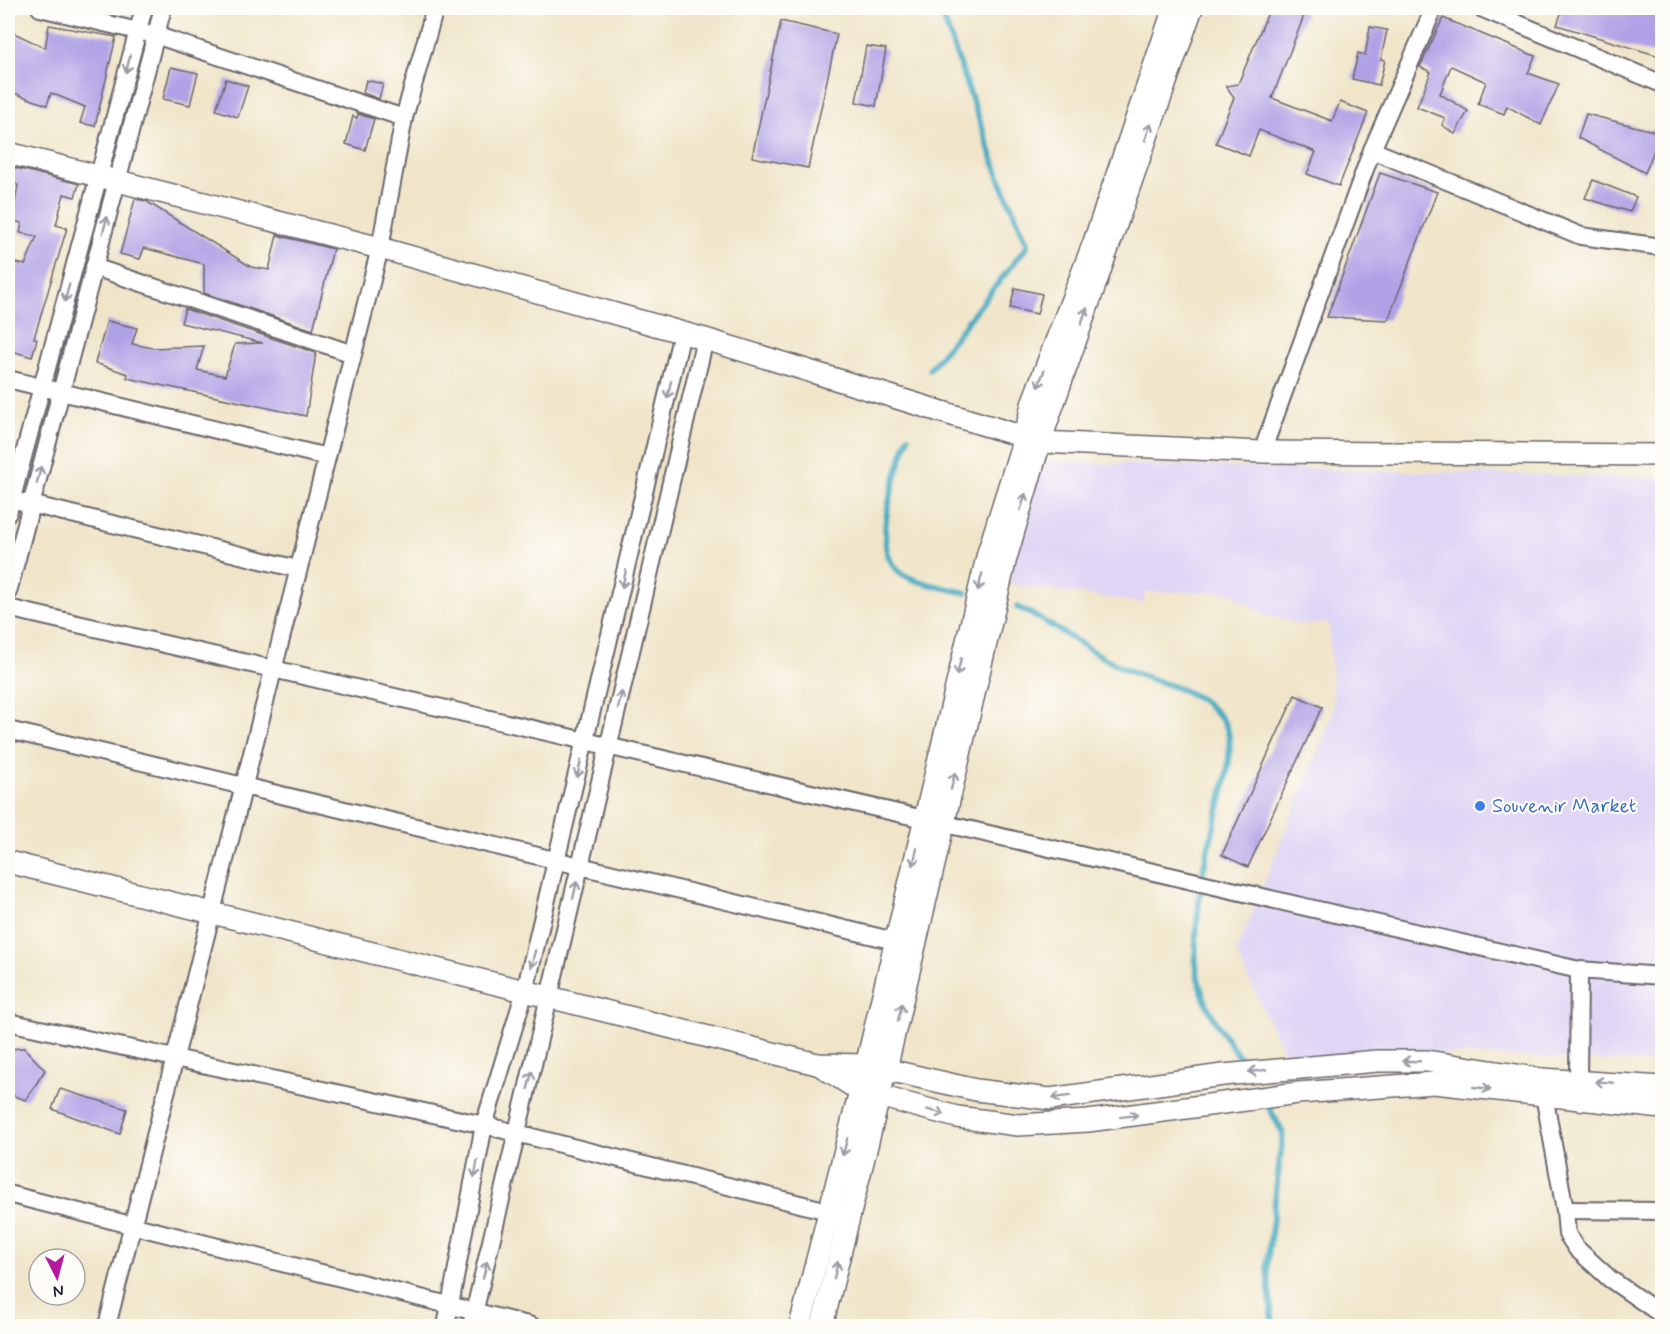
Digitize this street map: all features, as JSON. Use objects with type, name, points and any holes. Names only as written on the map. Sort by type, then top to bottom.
[{"type":"street","points":[[40,8],[155,35],[404,118]]},
{"type":"street","points":[[8,592],[94,267],[108,178],[137,31],[144,8]]},
{"type":"street","points":[[163,8],[41,387],[9,504],[32,504],[298,569]]},
{"type":"street","points":[[107,1326],[380,248],[404,118],[435,8]]},
{"type":"street","points":[[1166,56],[1174,8]]},
{"type":"street","points":[[822,1326],[849,1216],[876,1067],[982,612],[1032,440],[1033,401],[1166,56],[1192,8]]},
{"type":"street","points":[[1262,452],[1372,150],[1434,8]]},
{"type":"street","points":[[1481,8],[1662,84]]},
{"type":"street","points":[[1372,150],[1581,236],[1662,247]]},
{"type":"street","points":[[8,153],[380,248],[705,339],[1032,440],[1262,452],[1662,455]]},
{"type":"street","points":[[94,267],[353,354]]},
{"type":"street","points":[[446,1326],[484,1125],[525,991],[558,861],[682,333]]},
{"type":"street","points":[[473,1319],[705,339]]},
{"type":"street","points":[[8,379],[327,457]]},
{"type":"street","points":[[8,608],[1216,889],[1579,970],[1662,976]]},
{"type":"street","points":[[8,730],[895,940]]},
{"type":"street","points":[[876,1067],[895,940],[933,823]]},
{"type":"street","points":[[8,862],[818,1064],[876,1067],[976,1090],[1050,1099],[1291,1067],[1411,1061],[1662,1108]]},
{"type":"street","points":[[1578,1080],[1579,970]]},
{"type":"street","points":[[8,1022],[174,1060],[484,1125],[849,1216]]},
{"type":"street","points":[[818,1064],[870,1094],[957,1117],[1018,1125],[1088,1121],[1298,1094],[1434,1083],[1542,1087],[1578,1080],[1662,1087]]},
{"type":"street","points":[[1542,1087],[1565,1210],[1567,1234],[1577,1249],[1610,1279],[1662,1315]]},
{"type":"street","points":[[800,1326],[828,1211],[870,1094]]},
{"type":"street","points":[[8,1194],[451,1306],[473,1319],[532,1326]]},
{"type":"street","points":[[1565,1210],[1662,1211]]},
{"type":"shaded area","name":"Souvenir Market","points":[[1047,462],[1662,478],[1662,1063],[1403,1052],[1288,1061],[1236,952],[1333,713],[1329,623],[1303,625],[1264,615],[1229,592],[1144,592],[1144,603],[1010,584],[1031,490]]},
{"type":"building","points":[[1270,8],[1307,8],[1272,98],[1332,121],[1340,102],[1368,113],[1339,186],[1307,174],[1316,152],[1259,130],[1249,156],[1216,143],[1234,97],[1226,86],[1238,84]]},
{"type":"building","points":[[1563,8],[1662,8],[1662,57],[1557,25]]},
{"type":"building","points":[[1443,18],[1535,56],[1528,73],[1559,84],[1541,125],[1507,106],[1504,114],[1478,104],[1486,82],[1451,66],[1440,94],[1468,111],[1455,134],[1442,125],[1445,118],[1417,107],[1431,72],[1420,67]]},
{"type":"building","points":[[781,21],[837,34],[808,168],[752,157]]},
{"type":"building","points":[[49,25],[116,37],[95,126],[80,123],[85,107],[51,93],[47,105],[8,91],[8,30],[45,48]]},
{"type":"building","points":[[1370,27],[1387,30],[1381,59],[1385,60],[1379,85],[1352,79],[1358,53],[1365,55]]},
{"type":"building","points":[[866,46],[886,49],[876,106],[856,102]]},
{"type":"building","points":[[171,67],[198,73],[190,105],[163,99]]},
{"type":"building","points":[[226,79],[248,86],[238,117],[216,110]]},
{"type":"building","points":[[366,80],[383,84],[379,99],[363,93]]},
{"type":"building","points":[[358,114],[374,119],[365,150],[346,144],[353,116],[357,118]]},
{"type":"building","points":[[1586,114],[1661,133],[1645,173],[1578,138]]},
{"type":"building","points":[[8,166],[79,184],[75,197],[64,194],[56,225],[67,228],[34,338],[37,339],[32,357],[8,350],[8,261],[25,265],[37,236],[20,233],[22,223],[12,221],[18,185],[8,183]]},
{"type":"building","points":[[1380,173],[1437,192],[1388,320],[1327,317]]},
{"type":"building","points":[[1593,180],[1636,197],[1630,212],[1585,198]]},
{"type":"building","points":[[135,199],[146,201],[251,267],[269,270],[277,235],[333,249],[313,330],[204,293],[204,264],[144,248],[140,259],[120,254]]},
{"type":"building","points":[[1015,288],[1042,294],[1037,314],[1010,308]]},
{"type":"building","points":[[185,309],[316,353],[306,416],[127,378],[128,374],[95,363],[107,321],[137,328],[132,344],[153,348],[204,346],[197,370],[225,376],[235,344],[263,343],[181,323]]},
{"type":"building","points":[[1295,695],[1322,707],[1248,867],[1222,855]]},
{"type":"building","points":[[24,1048],[45,1070],[26,1100],[8,1094],[8,1049]]},
{"type":"building","points":[[60,1089],[127,1109],[120,1134],[52,1109]]},
{"type":"waterway","points":[[930,369],[1028,245],[1001,182],[940,8]]},
{"type":"waterway","points":[[908,437],[887,513],[885,533],[887,551],[894,566],[908,577],[966,593]]},
{"type":"waterway","points":[[1017,607],[1123,668],[1174,687],[1203,701],[1225,724],[1229,737],[1227,772],[1203,872],[1199,899],[1196,966],[1198,980],[1208,1007],[1222,1032],[1247,1067]]},
{"type":"waterway","points":[[1266,1102],[1283,1133],[1267,1267],[1273,1326]]},
{"type":"place","name":"Souvenir Market","points":[[1480,806]]}]
